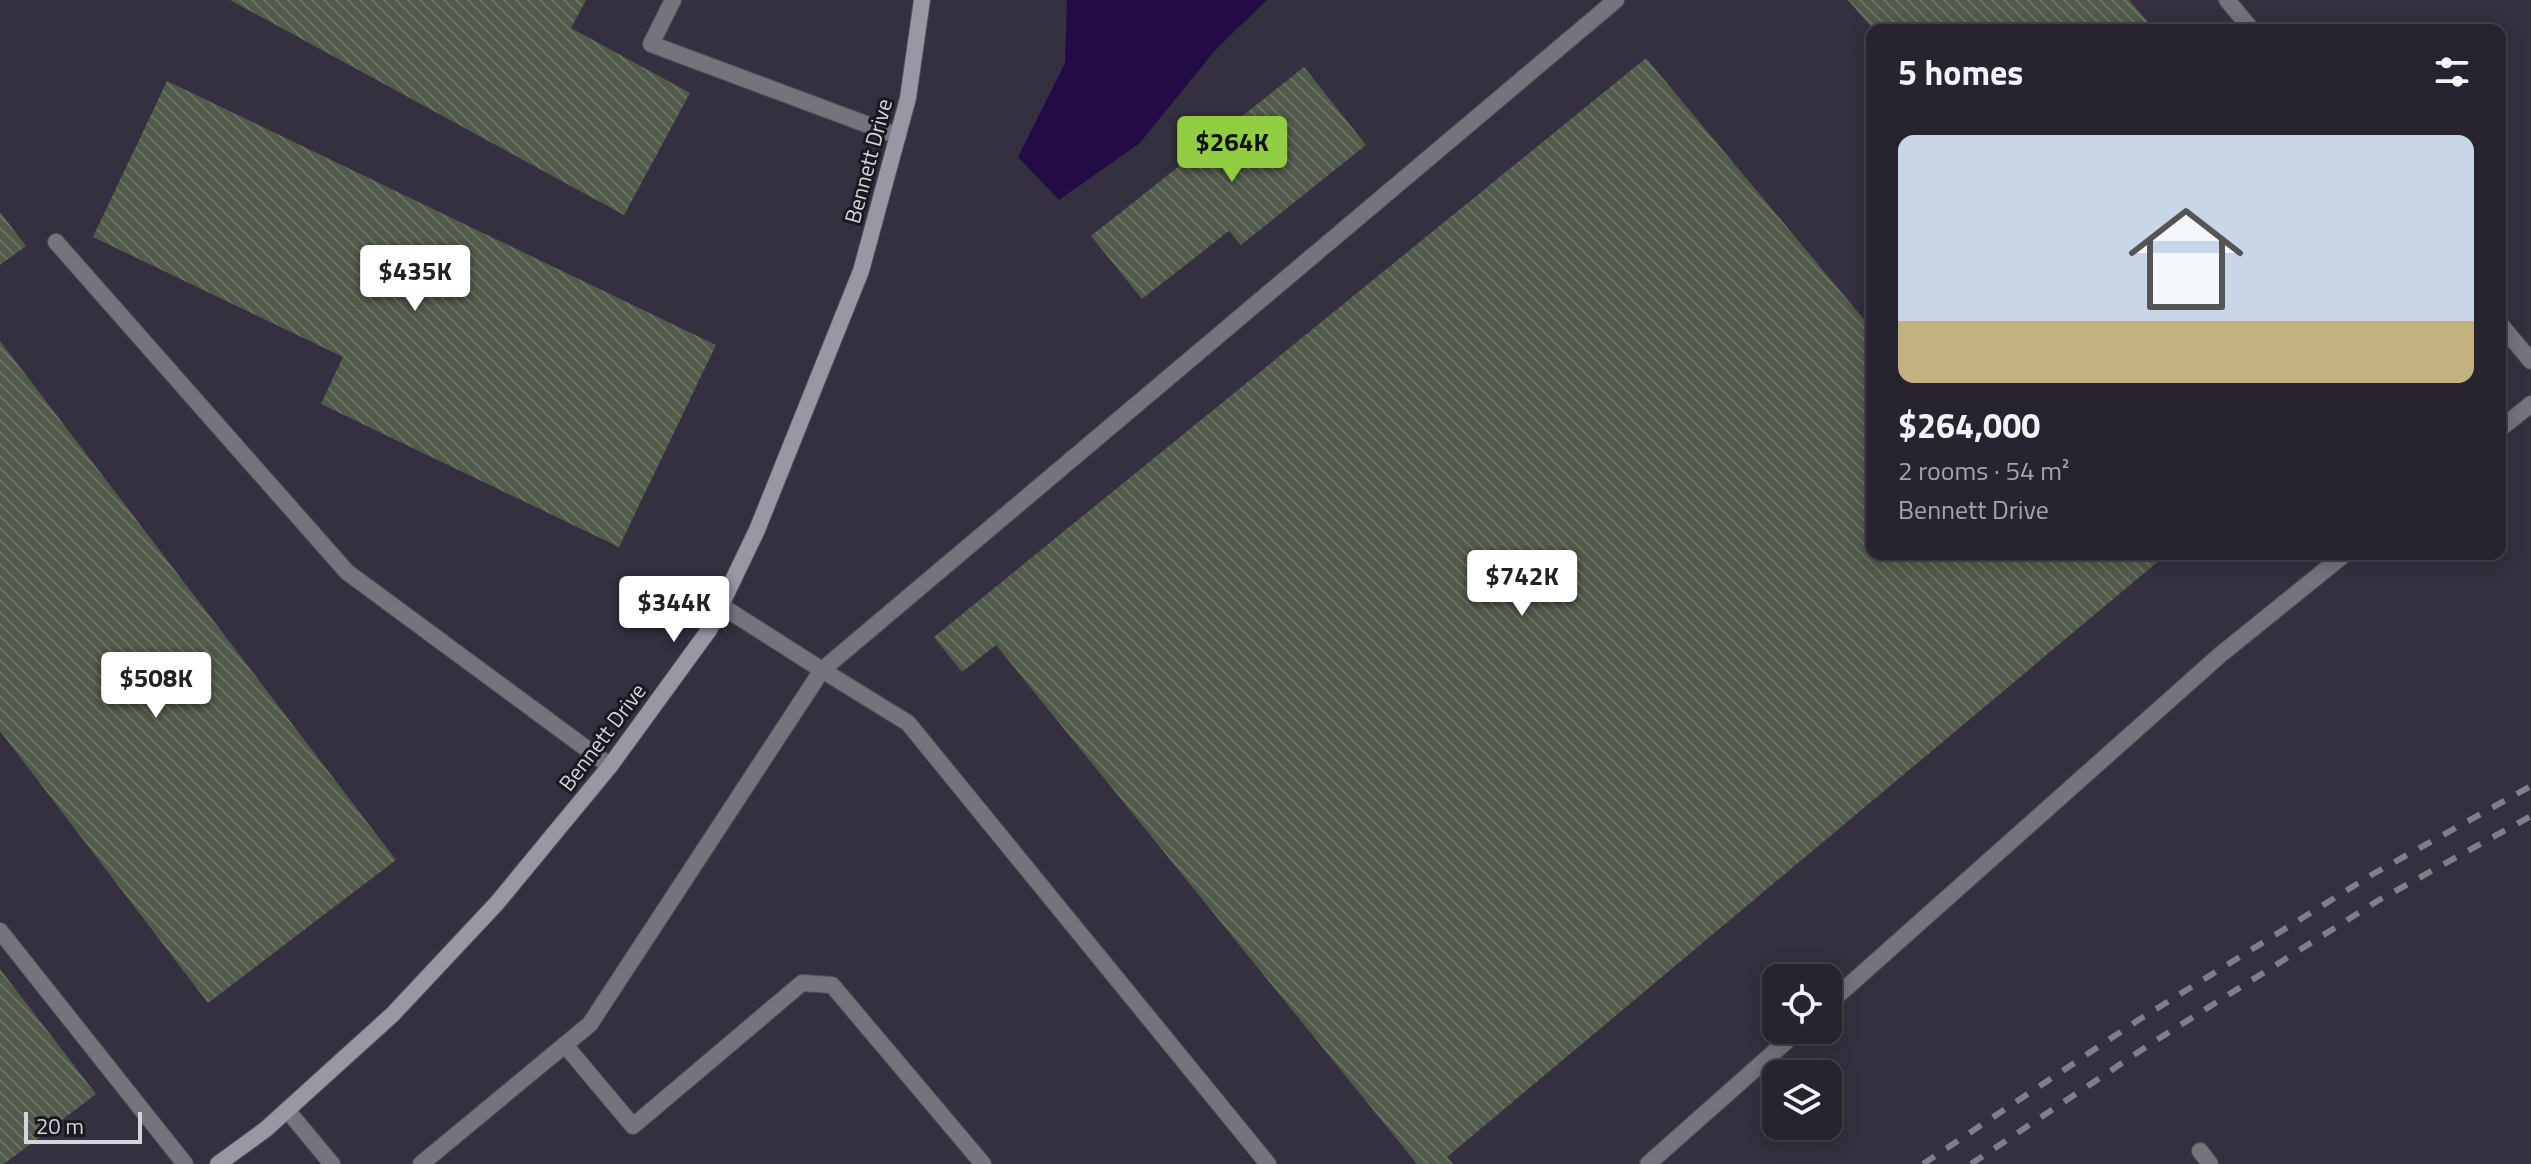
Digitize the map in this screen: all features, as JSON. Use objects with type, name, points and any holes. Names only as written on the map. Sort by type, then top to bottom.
[{"type":"street","name":"Bennett Drive","points":[[218,1164],[287,1110],[393,1014],[497,903],[610,766],[709,630],[757,530],[861,271],[908,98],[922,0]]},
{"type":"lane","points":[[673,0],[651,44],[898,136]]},
{"type":"lane","points":[[421,1164],[590,1024],[822,670],[1616,0]]},
{"type":"lane","points":[[2227,0],[2247,24]]},
{"type":"lane","points":[[56,242],[347,572],[610,766]]},
{"type":"lane","points":[[2506,331],[2531,361]]},
{"type":"lane","points":[[2506,424],[2531,404]]},
{"type":"lane","points":[[1842,992],[2220,655],[2338,560]]},
{"type":"lane","points":[[720,605],[908,723],[1268,1164]]},
{"type":"lane","points":[[0,931],[185,1164]]},
{"type":"lane","points":[[565,1045],[633,1126],[802,983],[832,985],[983,1164]]},
{"type":"lane","points":[[1648,1164],[1783,1044]]},
{"type":"lane","points":[[287,1110],[332,1164]]},
{"type":"shaded area","points":[[1067,0],[1267,0],[1217,48],[1140,143],[1059,200],[1018,157],[1065,63]]},
{"type":"building","points":[[230,0],[586,0],[571,28],[690,93],[624,215]]},
{"type":"building","points":[[1848,0],[2129,0],[2150,24],[1869,24]]},
{"type":"building","points":[[1646,58],[1866,322],[1866,560],[2160,560],[1447,1157],[1453,1164],[1417,1164],[996,645],[962,672],[934,637]]},
{"type":"building","points":[[1304,67],[1366,145],[1241,245],[1229,231],[1142,299],[1091,236]]},
{"type":"building","points":[[167,81],[716,345],[619,547],[321,404],[343,357],[93,237]]},
{"type":"building","points":[[0,212],[26,246],[0,265]]},
{"type":"building","points":[[0,341],[396,860],[208,1003],[0,731]]},
{"type":"building","points":[[0,969],[96,1094],[4,1164],[0,1164]]},
{"type":"railway","points":[[1923,1164],[2140,1019],[2373,874],[2531,786]]},
{"type":"railway","points":[[1971,1164],[2155,1041],[2379,900],[2531,816]]}]
